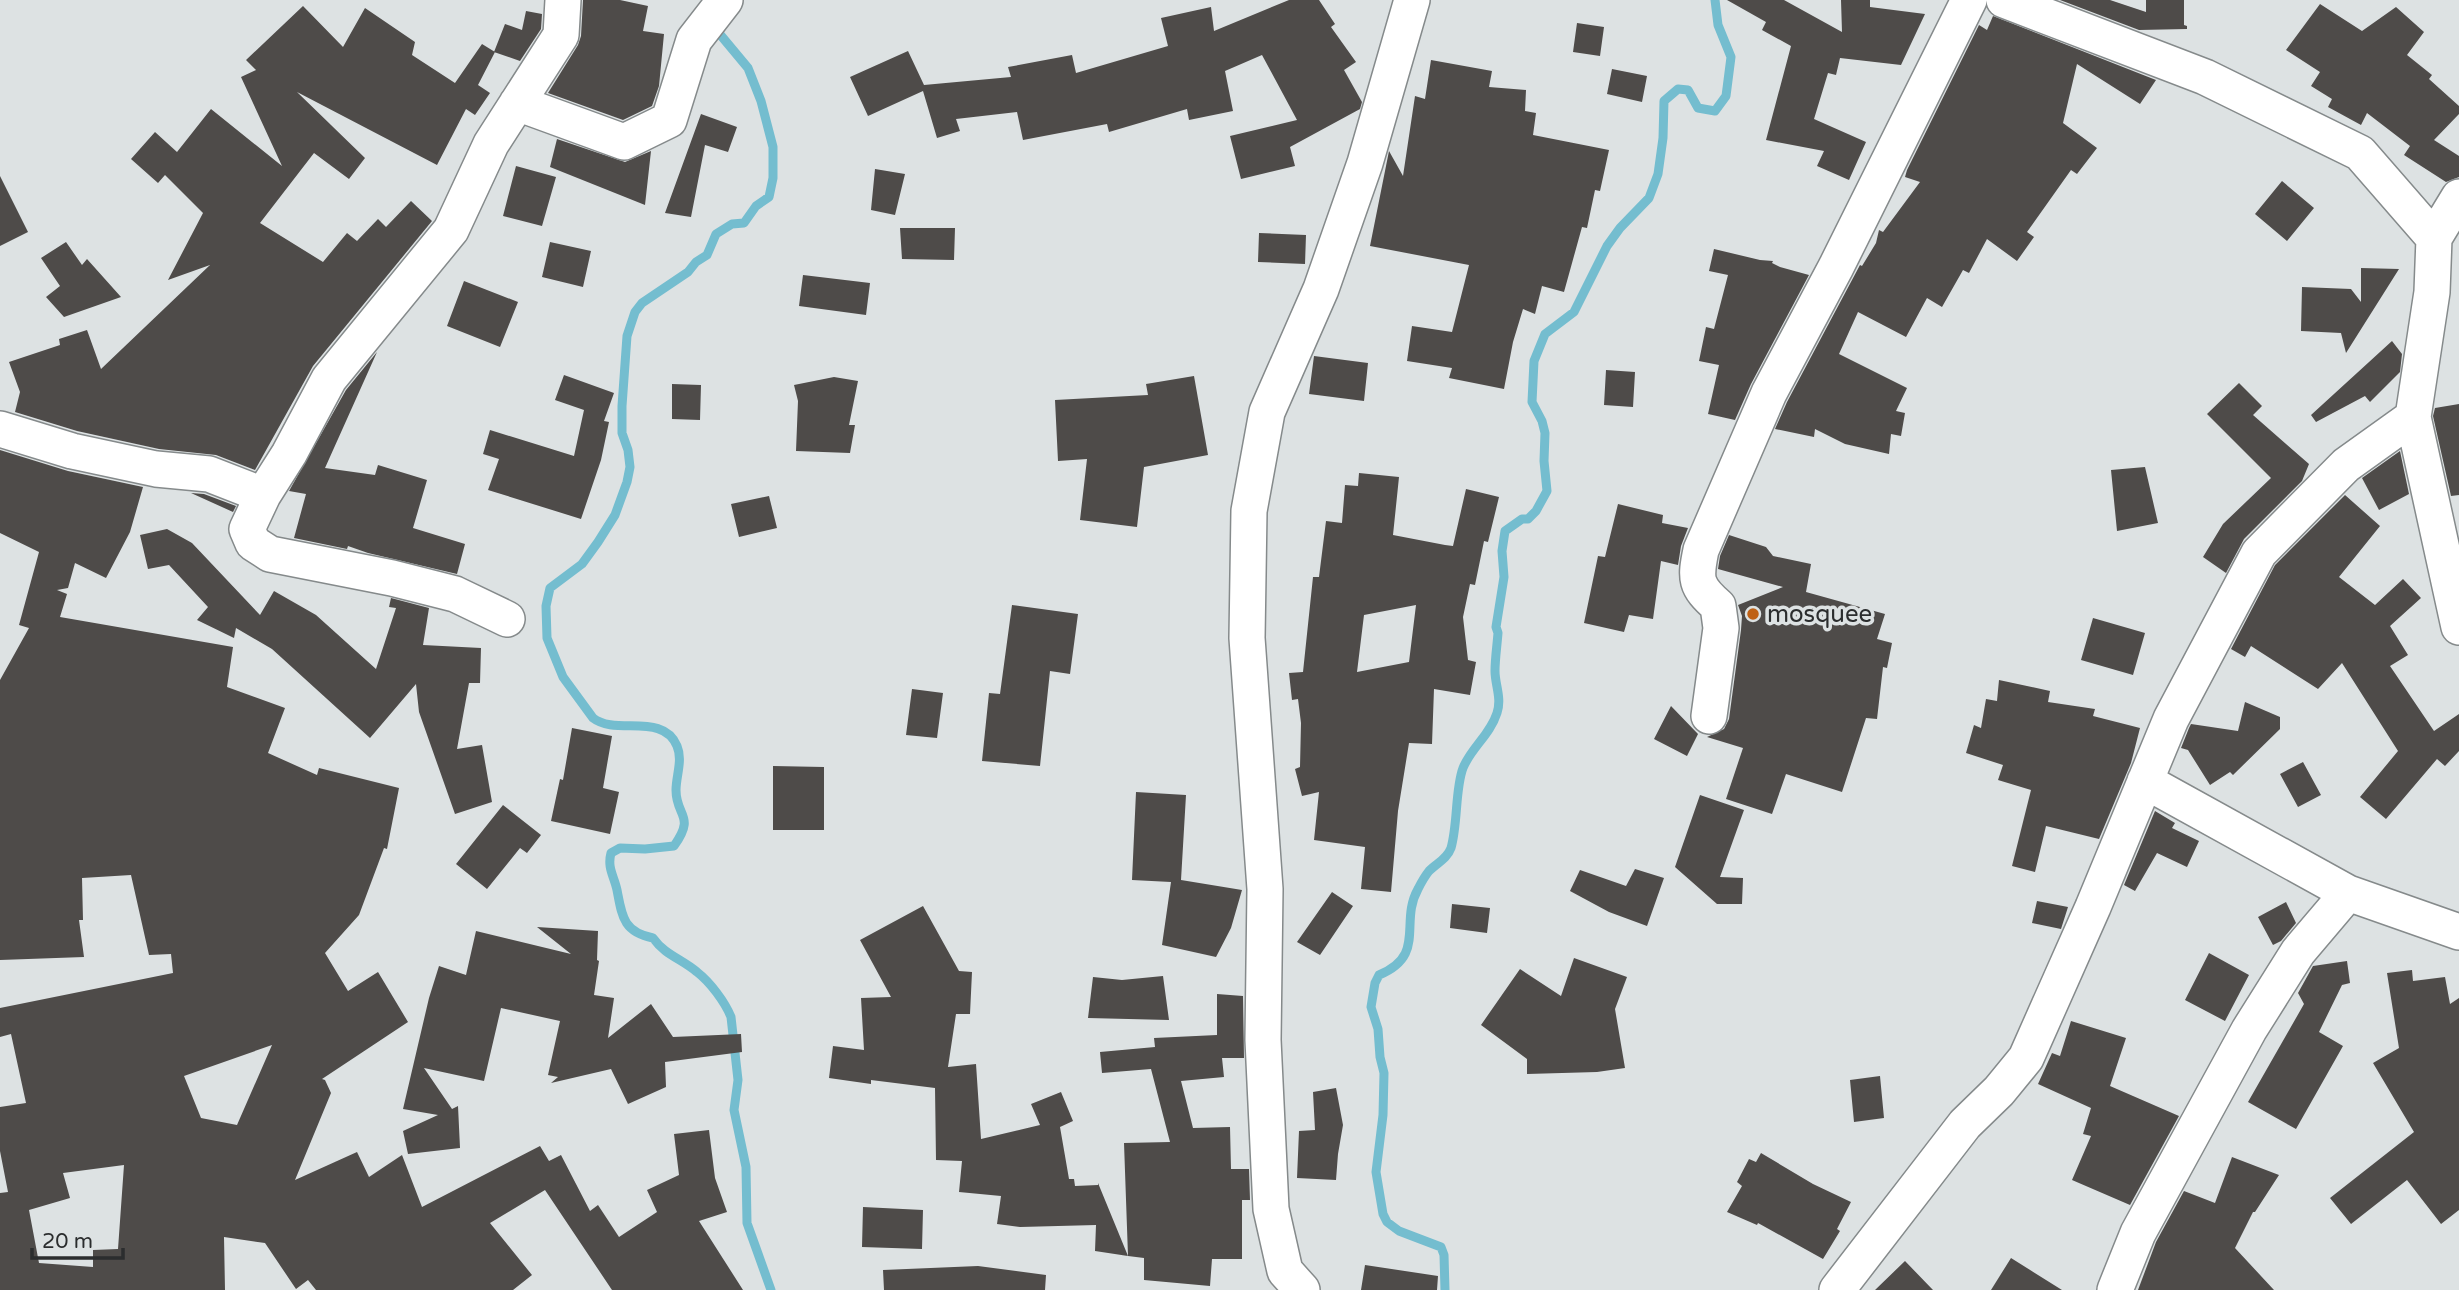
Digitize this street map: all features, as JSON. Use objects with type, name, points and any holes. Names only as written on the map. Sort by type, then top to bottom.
[{"type":"street","points":[[508,619],[455,594],[392,578],[270,554],[253,543],[247,529],[263,495],[289,454],[329,379],[451,230],[491,144],[561,34],[564,0]]},
{"type":"street","points":[[517,103],[624,142],[669,120],[694,40],[724,0]]},
{"type":"street","points":[[1302,1290],[1285,1271],[1271,1209],[1263,1040],[1265,889],[1247,638],[1249,511],[1267,412],[1321,289],[1365,163],[1412,0]]},
{"type":"street","points":[[1709,716],[1721,628],[1718,606],[1703,593],[1696,575],[1701,550],[1769,393],[1836,267],[1969,0]]},
{"type":"street","points":[[2004,0],[2205,77],[2360,153],[2434,238]]},
{"type":"street","points":[[2459,197],[2434,238],[2432,292],[2413,418],[2459,627]]},
{"type":"street","points":[[1837,1290],[1965,1124],[1999,1091],[2026,1058],[2094,907],[2171,719],[2259,553],[2346,465],[2413,418]]},
{"type":"street","points":[[0,429],[72,452],[156,469],[209,474],[263,495]]},
{"type":"street","points":[[2145,781],[2348,893],[2459,932]]},
{"type":"street","points":[[2115,1290],[2138,1233],[2249,1030],[2298,952],[2348,893]]},
{"type":"building","points":[[583,0],[620,0],[648,6],[643,31],[664,34],[659,86],[652,106],[623,120],[548,93],[578,45]]},
{"type":"building","points":[[1289,0],[1319,0],[1335,24],[1331,27],[1356,62],[1344,70],[1362,102],[1360,109],[1290,147],[1295,166],[1241,179],[1230,136],[1297,120],[1262,55],[1225,71],[1233,111],[1189,120],[1187,109],[1109,132],[1107,124],[1023,140],[1017,112],[956,119],[960,131],[937,138],[923,91],[868,116],[850,77],[908,51],[924,85],[1011,77],[1008,67],[1072,55],[1076,73],[1168,46],[1161,18],[1211,7],[1214,31]]},
{"type":"building","points":[[1727,0],[1784,0],[1842,32],[1841,0],[1870,0],[1870,7],[1925,14],[1901,65],[1840,58],[1836,75],[1828,73],[1814,119],[1866,142],[1849,180],[1817,166],[1824,151],[1766,140],[1791,46],[1762,30],[1766,22]]},
{"type":"building","points":[[2060,0],[2110,0],[2146,12],[2146,0],[2184,0],[2184,25],[2187,29],[2139,30]]},
{"type":"building","points":[[2320,4],[2362,31],[2396,7],[2424,32],[2407,55],[2432,75],[2429,79],[2459,106],[2459,114],[2434,140],[2459,156],[2459,177],[2446,182],[2404,155],[2410,146],[2367,113],[2361,125],[2328,107],[2332,99],[2311,86],[2320,72],[2286,50]]},
{"type":"building","points":[[303,6],[343,47],[365,8],[415,42],[412,55],[455,83],[482,44],[495,52],[478,85],[490,93],[475,115],[466,109],[437,165],[297,92],[365,158],[349,179],[314,153],[260,223],[323,262],[347,233],[357,241],[378,219],[386,227],[411,201],[432,221],[313,366],[255,470],[216,455],[159,449],[77,431],[15,412],[20,392],[9,362],[60,345],[59,339],[87,330],[101,369],[210,265],[168,280],[203,213],[165,175],[158,183],[131,159],[155,132],[177,152],[211,109],[282,166],[241,77],[256,70],[246,60]]},
{"type":"building","points":[[526,11],[542,14],[541,29],[520,61],[494,52],[505,24],[522,30]]},
{"type":"building","points":[[1993,16],[2156,80],[2140,104],[2077,64],[2063,123],[2097,148],[2077,174],[2071,170],[2027,232],[2034,237],[2017,261],[1987,239],[1969,273],[1963,270],[1942,307],[1927,298],[1906,337],[1858,312],[1839,354],[1907,388],[1896,411],[1905,413],[1901,436],[1891,434],[1889,454],[1845,444],[1815,429],[1814,437],[1775,429],[1860,265],[1862,266],[1876,243],[1879,230],[1883,232],[1920,182],[1905,177],[1907,170],[1979,25],[1987,30]]},
{"type":"building","points":[[1577,23],[1604,27],[1600,56],[1573,52]]},
{"type":"building","points":[[1431,60],[1492,71],[1489,87],[1526,90],[1525,111],[1536,113],[1533,135],[1609,150],[1600,191],[1595,190],[1587,228],[1582,227],[1564,292],[1542,286],[1535,314],[1523,309],[1513,342],[1504,389],[1449,378],[1452,368],[1407,361],[1412,326],[1452,332],[1469,265],[1370,246],[1389,151],[1403,176],[1415,96],[1425,99]]},
{"type":"building","points":[[1612,69],[1647,76],[1642,102],[1607,94]]},
{"type":"building","points":[[701,114],[737,127],[728,152],[705,145],[691,217],[665,213]]},
{"type":"building","points":[[557,139],[625,162],[651,151],[645,205],[550,167]]},
{"type":"building","points":[[516,166],[556,177],[542,226],[503,216]]},
{"type":"building","points":[[875,169],[905,174],[895,215],[871,210]]},
{"type":"building","points":[[0,176],[28,232],[0,246]]},
{"type":"building","points":[[2282,181],[2314,208],[2287,241],[2255,214]]},
{"type":"building","points":[[900,228],[955,228],[954,260],[902,259]]},
{"type":"building","points":[[1259,233],[1306,235],[1305,264],[1258,262]]},
{"type":"building","points":[[66,242],[82,265],[87,259],[121,297],[64,317],[46,297],[60,286],[41,258]]},
{"type":"building","points":[[550,242],[591,251],[583,287],[542,277]]},
{"type":"building","points":[[1714,249],[1773,261],[1772,263],[1780,267],[1809,275],[1751,384],[1735,420],[1708,414],[1719,365],[1699,361],[1706,327],[1714,329],[1728,275],[1709,271]]},
{"type":"building","points":[[2361,268],[2399,269],[2346,353],[2341,333],[2301,331],[2302,287],[2351,289],[2361,302]]},
{"type":"building","points":[[803,275],[870,283],[866,315],[799,306]]},
{"type":"building","points":[[464,281],[518,302],[500,347],[447,326]]},
{"type":"building","points":[[2392,341],[2402,354],[2400,372],[2370,402],[2365,396],[2316,422],[2311,415]]},
{"type":"building","points":[[377,352],[325,468],[375,475],[378,465],[427,480],[413,528],[465,544],[457,574],[348,546],[347,549],[294,538],[306,494],[289,491],[346,390]]},
{"type":"building","points":[[1314,356],[1368,363],[1364,401],[1309,394]]},
{"type":"building","points":[[1606,370],[1635,372],[1633,407],[1604,405]]},
{"type":"building","points":[[564,375],[614,393],[604,421],[609,422],[601,460],[581,519],[488,490],[499,459],[483,454],[490,430],[574,456],[584,410],[555,400]]},
{"type":"building","points":[[1194,376],[1208,455],[1144,467],[1137,527],[1080,520],[1087,459],[1058,461],[1055,400],[1148,395],[1146,384]]},
{"type":"building","points":[[834,377],[858,381],[849,425],[855,425],[850,453],[796,451],[798,401],[794,385]]},
{"type":"building","points":[[2239,383],[2262,406],[2253,415],[2309,464],[2302,481],[2244,539],[2226,573],[2203,557],[2223,524],[2271,478],[2207,414]]},
{"type":"building","points":[[672,384],[701,385],[700,420],[672,419]]},
{"type":"building","points":[[2459,404],[2459,495],[2451,496],[2433,416],[2435,408]]},
{"type":"building","points":[[0,450],[68,471],[143,487],[130,532],[106,578],[75,563],[68,588],[57,590],[67,594],[60,617],[233,647],[227,687],[285,708],[268,753],[317,775],[319,768],[399,788],[387,849],[384,848],[359,915],[325,953],[348,991],[378,972],[408,1022],[322,1079],[331,1093],[295,1180],[357,1152],[369,1177],[402,1155],[422,1207],[540,1146],[549,1161],[561,1155],[590,1211],[598,1205],[619,1237],[657,1212],[647,1190],[679,1175],[674,1134],[709,1130],[715,1178],[727,1212],[699,1221],[743,1290],[612,1290],[545,1190],[490,1223],[532,1275],[513,1290],[316,1290],[308,1280],[296,1289],[265,1243],[224,1237],[225,1290],[0,1290],[0,1193],[8,1192],[0,1151],[0,1107],[26,1103],[11,1034],[0,1037],[0,1008],[173,973],[171,954],[149,955],[131,875],[82,878],[83,920],[79,920],[84,957],[0,960],[0,680],[29,628],[19,625],[39,552],[0,533]],"holes":[[[272,1045],[237,1125],[201,1118],[184,1076]],[[124,1165],[118,1249],[93,1250],[93,1267],[39,1263],[29,1210],[70,1198],[63,1173]]]},
{"type":"building","points":[[2400,451],[2409,494],[2379,510],[2362,478]]},
{"type":"building","points":[[2145,467],[2158,523],[2117,531],[2111,470]]},
{"type":"building","points":[[1359,473],[1399,477],[1393,535],[1453,546],[1466,489],[1499,497],[1488,542],[1484,541],[1475,585],[1470,584],[1463,617],[1468,660],[1476,662],[1470,695],[1434,689],[1432,744],[1409,743],[1398,811],[1391,892],[1361,889],[1365,847],[1314,840],[1319,792],[1302,796],[1295,769],[1300,767],[1301,723],[1298,699],[1292,700],[1289,673],[1303,672],[1313,577],[1319,577],[1326,521],[1342,523],[1345,485],[1358,486]],"holes":[[[1416,605],[1409,662],[1357,672],[1364,615]]]},
{"type":"building","points":[[191,493],[204,494],[236,506],[233,512]]},
{"type":"building","points":[[2345,495],[2380,526],[2339,577],[2375,605],[2403,579],[2421,598],[2390,626],[2408,655],[2390,666],[2434,731],[2459,714],[2459,751],[2445,766],[2437,759],[2386,819],[2360,797],[2398,751],[2342,663],[2318,689],[2251,646],[2245,657],[2231,649],[2275,565]]},
{"type":"building","points":[[769,496],[777,528],[739,537],[731,504]]},
{"type":"building","points":[[1618,504],[1663,515],[1662,523],[1688,528],[1678,565],[1661,561],[1653,619],[1629,615],[1624,632],[1584,623],[1598,556],[1605,557]]},
{"type":"building","points":[[167,529],[192,543],[260,615],[274,591],[316,615],[376,669],[396,608],[389,607],[391,598],[429,608],[423,645],[481,648],[480,683],[469,683],[457,749],[482,745],[492,802],[455,814],[419,712],[416,684],[370,738],[272,649],[236,628],[234,638],[197,620],[208,607],[169,565],[148,569],[140,535]]},
{"type":"building","points":[[1729,535],[1766,547],[1773,556],[1811,564],[1806,592],[1885,614],[1877,639],[1892,643],[1887,668],[1883,667],[1877,719],[1866,718],[1842,792],[1786,774],[1772,814],[1726,799],[1743,748],[1707,737],[1724,729],[1729,719],[1741,630],[1742,616],[1738,605],[1783,587],[1718,569]]},
{"type":"building","points":[[1012,605],[1078,614],[1070,674],[1050,671],[1040,766],[982,761],[989,693],[1000,694]]},
{"type":"building","points":[[2093,618],[2145,633],[2133,675],[2081,660]]},
{"type":"building","points":[[1999,680],[2050,691],[2048,702],[2095,709],[2093,716],[2140,728],[2131,763],[2099,839],[2046,826],[2035,872],[2012,866],[2031,790],[1998,780],[2003,765],[1966,753],[1974,725],[1981,728],[1986,699],[1997,701]]},
{"type":"building","points":[[912,689],[943,693],[937,738],[906,735]]},
{"type":"building","points":[[2245,702],[2280,717],[2280,729],[2233,775],[2230,772],[2210,785],[2188,750],[2181,748],[2189,728],[2191,724],[2238,731]]},
{"type":"building","points":[[1671,706],[1698,734],[1687,756],[1654,739]]},
{"type":"building","points":[[572,728],[612,736],[603,788],[619,792],[610,834],[551,821],[560,779],[563,780]]},
{"type":"building","points":[[2303,762],[2321,795],[2298,807],[2280,774]]},
{"type":"building","points":[[773,766],[824,767],[824,830],[773,830]]},
{"type":"building","points":[[1136,792],[1186,795],[1181,880],[1242,890],[1231,928],[1216,957],[1162,945],[1171,882],[1132,880]]},
{"type":"building","points":[[1700,795],[1744,810],[1720,877],[1743,878],[1742,904],[1717,904],[1675,867]]},
{"type":"building","points":[[503,805],[541,835],[527,853],[520,848],[487,889],[456,864]]},
{"type":"building","points":[[2155,811],[2175,823],[2172,828],[2199,841],[2187,867],[2157,853],[2135,891],[2124,885]]},
{"type":"building","points":[[1635,869],[1664,878],[1647,926],[1609,912],[1570,891],[1580,870],[1626,886]]},
{"type":"building","points":[[1332,892],[1353,906],[1320,955],[1297,942]]},
{"type":"building","points":[[2037,901],[2068,907],[2061,929],[2032,923]]},
{"type":"building","points":[[2286,902],[2296,923],[2281,941],[2273,945],[2258,917]]},
{"type":"building","points":[[1452,904],[1490,908],[1487,933],[1450,928]]},
{"type":"building","points":[[923,906],[959,971],[972,972],[970,1014],[956,1014],[948,1067],[976,1064],[981,1139],[1040,1125],[1031,1104],[1061,1092],[1073,1121],[1060,1127],[1069,1179],[1074,1179],[1075,1186],[1098,1183],[1128,1256],[1095,1251],[1096,1225],[1020,1227],[997,1224],[1001,1196],[959,1192],[962,1161],[936,1160],[935,1088],[829,1078],[833,1046],[864,1050],[861,998],[891,997],[860,940]]},
{"type":"building","points":[[537,927],[598,931],[599,961],[594,995],[614,998],[608,1038],[651,1004],[673,1037],[741,1034],[742,1052],[665,1062],[666,1087],[628,1104],[611,1069],[551,1083],[558,1077],[548,1075],[560,1021],[501,1008],[484,1081],[424,1068],[452,1109],[458,1106],[460,1148],[408,1154],[403,1131],[438,1115],[403,1109],[439,966],[466,975],[476,931],[571,954]]},
{"type":"building","points":[[2209,953],[2249,975],[2225,1021],[2185,1000]]},
{"type":"building","points":[[1574,958],[1627,977],[1615,1009],[1625,1068],[1597,1072],[1527,1074],[1527,1059],[1481,1025],[1520,969],[1561,996]]},
{"type":"building","points":[[2347,961],[2350,983],[2342,985],[2319,1032],[2343,1046],[2296,1129],[2248,1102],[2304,1004],[2298,993],[2313,966]]},
{"type":"building","points":[[2412,970],[2413,981],[2445,977],[2450,1004],[2459,998],[2459,1210],[2441,1224],[2407,1180],[2351,1224],[2330,1198],[2414,1132],[2373,1063],[2399,1048],[2387,973]]},
{"type":"building","points":[[1163,976],[1169,1020],[1088,1018],[1093,977],[1122,980]]},
{"type":"building","points":[[1217,994],[1243,996],[1244,1058],[1222,1058],[1224,1077],[1181,1081],[1193,1128],[1230,1127],[1231,1169],[1249,1169],[1250,1200],[1242,1200],[1242,1259],[1212,1259],[1210,1286],[1144,1280],[1144,1258],[1128,1256],[1124,1143],[1170,1142],[1151,1069],[1102,1073],[1100,1052],[1155,1047],[1154,1038],[1217,1035]]},
{"type":"building","points":[[2071,1021],[2126,1038],[2110,1086],[2179,1116],[2130,1205],[2072,1180],[2091,1136],[2083,1134],[2091,1108],[2038,1084],[2052,1053],[2060,1056]]},
{"type":"building","points":[[1880,1076],[1884,1118],[1854,1122],[1850,1080]]},
{"type":"building","points":[[1336,1088],[1343,1125],[1336,1180],[1297,1178],[1299,1131],[1315,1130],[1313,1092]]},
{"type":"building","points":[[1761,1153],[1813,1184],[1851,1202],[1837,1229],[1840,1231],[1823,1259],[1758,1223],[1757,1225],[1727,1212],[1742,1186],[1737,1182],[1749,1159],[1756,1162]]},
{"type":"building","points":[[2232,1157],[2279,1175],[2253,1212],[2235,1248],[2274,1290],[2138,1290],[2156,1242],[2184,1191],[2215,1203]]},
{"type":"building","points":[[863,1207],[923,1210],[922,1249],[862,1247]]},
{"type":"building","points":[[2011,1258],[2062,1290],[1991,1290]]},
{"type":"building","points":[[1905,1261],[1933,1290],[1875,1290]]},
{"type":"building","points":[[1365,1265],[1438,1276],[1437,1290],[1361,1290]]},
{"type":"building","points":[[978,1266],[1046,1275],[1045,1290],[884,1290],[883,1270]]},
{"type":"waterway","points":[[1445,1290],[1444,1255],[1441,1247],[1399,1231],[1387,1222],[1383,1214],[1376,1172],[1383,1115],[1384,1073],[1378,1029],[1371,1007],[1375,983],[1379,975],[1394,967],[1403,958],[1409,937],[1413,902],[1418,889],[1429,871],[1451,848],[1463,768],[1497,713],[1499,697],[1495,671],[1498,633],[1496,627],[1504,577],[1502,551],[1505,531],[1522,519],[1528,519],[1536,511],[1547,491],[1545,433],[1532,402],[1534,361],[1545,334],[1574,312],[1607,246],[1649,198],[1658,174],[1664,101],[1678,89],[1688,90],[1698,108],[1715,111],[1726,96],[1731,57],[1718,25],[1715,0]]},
{"type":"waterway","points":[[716,26],[748,68],[761,101],[773,147],[773,178],[769,197],[756,206],[744,223],[732,224],[716,234],[707,255],[696,262],[688,272],[642,303],[635,312],[627,336],[622,406],[622,433],[630,467],[627,482],[615,515],[598,542],[582,564],[550,588],[546,606],[547,638],[563,677],[593,718],[614,725],[661,730],[670,736],[677,746],[677,799],[684,822],[680,836],[674,846],[620,848],[611,853],[610,868],[623,915],[630,927],[635,932],[653,938],[663,949],[702,976],[721,999],[731,1017],[738,1080],[734,1110],[746,1167],[747,1223],[771,1290]]},
{"type":"place","name":"mosquee","points":[[1753,614]]}]
